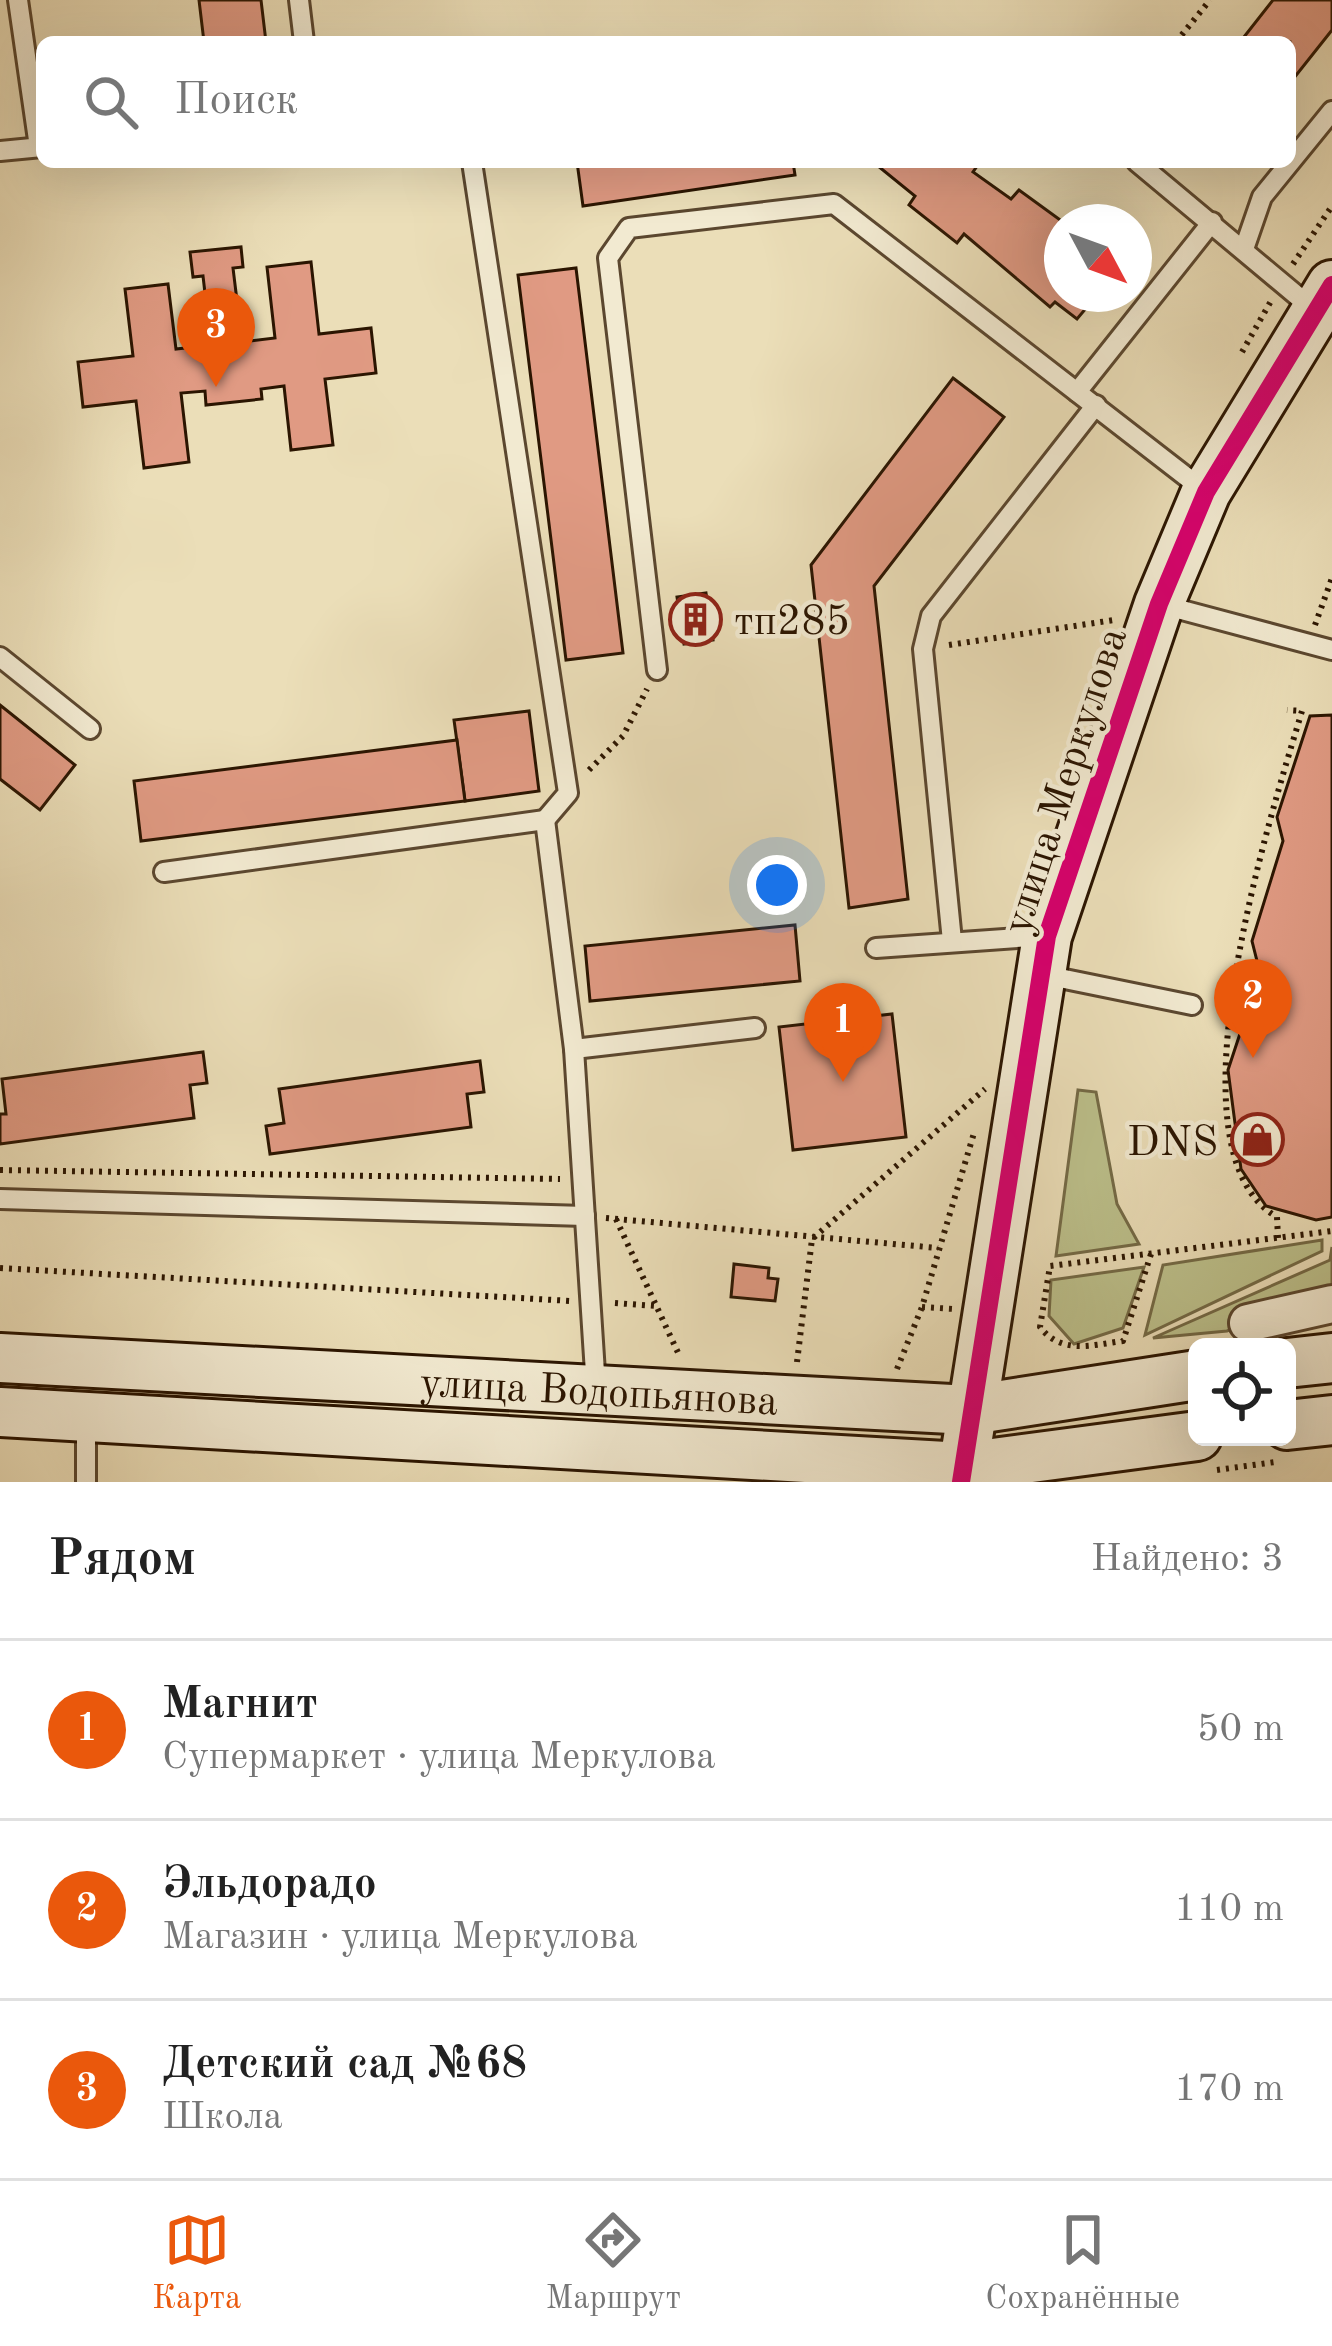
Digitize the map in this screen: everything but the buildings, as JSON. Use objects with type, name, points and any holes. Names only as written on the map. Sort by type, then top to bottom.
[{"type":"main road","name":"улица Меркулова","points":[[962,1474],[1044,955],[1138,612],[1310,293]]},
{"type":"main road","name":"улица Водопьянова","points":[[0,1358],[970,1410],[1188,1376]]},
{"type":"main road","points":[[1296,1363],[1332,1358]]},
{"type":"main road","name":"улица Водопьянова","points":[[0,1412],[962,1474],[1205,1453]]},
{"type":"main road","points":[[1296,1438],[1332,1420]]},
{"type":"street","points":[[1248,1323],[1332,1304]]},
{"type":"lane","points":[[18,0],[36,115]]},
{"type":"lane","points":[[299,0],[303,36]]},
{"type":"lane","points":[[1296,155],[1332,111]]},
{"type":"lane","points":[[0,152],[36,148]]},
{"type":"lane","points":[[164,872],[545,820],[568,793],[473,168]]},
{"type":"lane","points":[[1144,168],[1244,250],[1310,293]]},
{"type":"lane","points":[[1244,250],[1262,197],[1286,168]]},
{"type":"lane","points":[[658,670],[608,258],[628,229],[834,204],[1206,492]]},
{"type":"lane","points":[[1077,392],[1212,222]]},
{"type":"lane","points":[[952,941],[923,650],[932,616],[1096,405]]},
{"type":"lane","points":[[1138,612],[1332,650]]},
{"type":"lane","points":[[0,657],[90,729]]},
{"type":"lane","points":[[545,820],[574,1048],[596,1392]]},
{"type":"lane","points":[[877,948],[952,941],[1044,955],[1192,1005]]},
{"type":"lane","points":[[574,1048],[755,1028]]},
{"type":"lane","points":[[0,1199],[585,1216]]},
{"type":"lane","points":[[86,1418],[86,1482]]},
{"type":"path","points":[[1182,36],[1210,0]]},
{"type":"path","points":[[1310,293],[1332,206]]},
{"type":"path","points":[[1308,643],[1332,578]]},
{"type":"path","points":[[923,650],[1138,612]]},
{"type":"path","points":[[568,793],[623,736],[658,670]]},
{"type":"path","points":[[1278,1238],[1276,1217],[1240,1185],[1225,1133],[1222,1071],[1269,822],[1302,711],[1287,710]]},
{"type":"path","points":[[797,1366],[812,1239],[988,1087],[982,1107]]},
{"type":"path","points":[[900,1369],[976,1127]]},
{"type":"path","points":[[0,1170],[582,1179]]},
{"type":"path","points":[[585,1216],[938,1248]]},
{"type":"path","points":[[616,1220],[682,1362]]},
{"type":"path","points":[[1151,1254],[1123,1341],[1069,1347],[1051,1341],[1040,1327],[1050,1266],[1332,1231]]},
{"type":"path","points":[[0,1268],[656,1306]]},
{"type":"path","points":[[922,1306],[956,1309]]},
{"type":"path","points":[[1205,1453],[1262,1446]]},
{"type":"green space","points":[[1078,1090],[1096,1092],[1117,1204],[1139,1244],[1056,1256]]},
{"type":"green space","points":[[1322,1240],[1322,1251],[1145,1335],[1163,1265]]},
{"type":"green space","points":[[1332,1247],[1332,1288],[1227,1331],[1153,1338],[1330,1260]]},
{"type":"green space","points":[[1144,1267],[1123,1328],[1074,1344],[1049,1316],[1051,1280]]},
{"type":"cycle path","points":[[961,1482],[1047,936],[1159,604],[1206,492],[1332,285]]},
{"type":"place","name":"Детский сад №68","points":[[216,387]]},
{"type":"place","name":"тп285","points":[[695,619]]},
{"type":"place","name":"Эльдорадо","points":[[1253,1058]]},
{"type":"place","name":"Магнит","points":[[843,1082]]},
{"type":"place","name":"DNS","points":[[1257,1140]]}]
